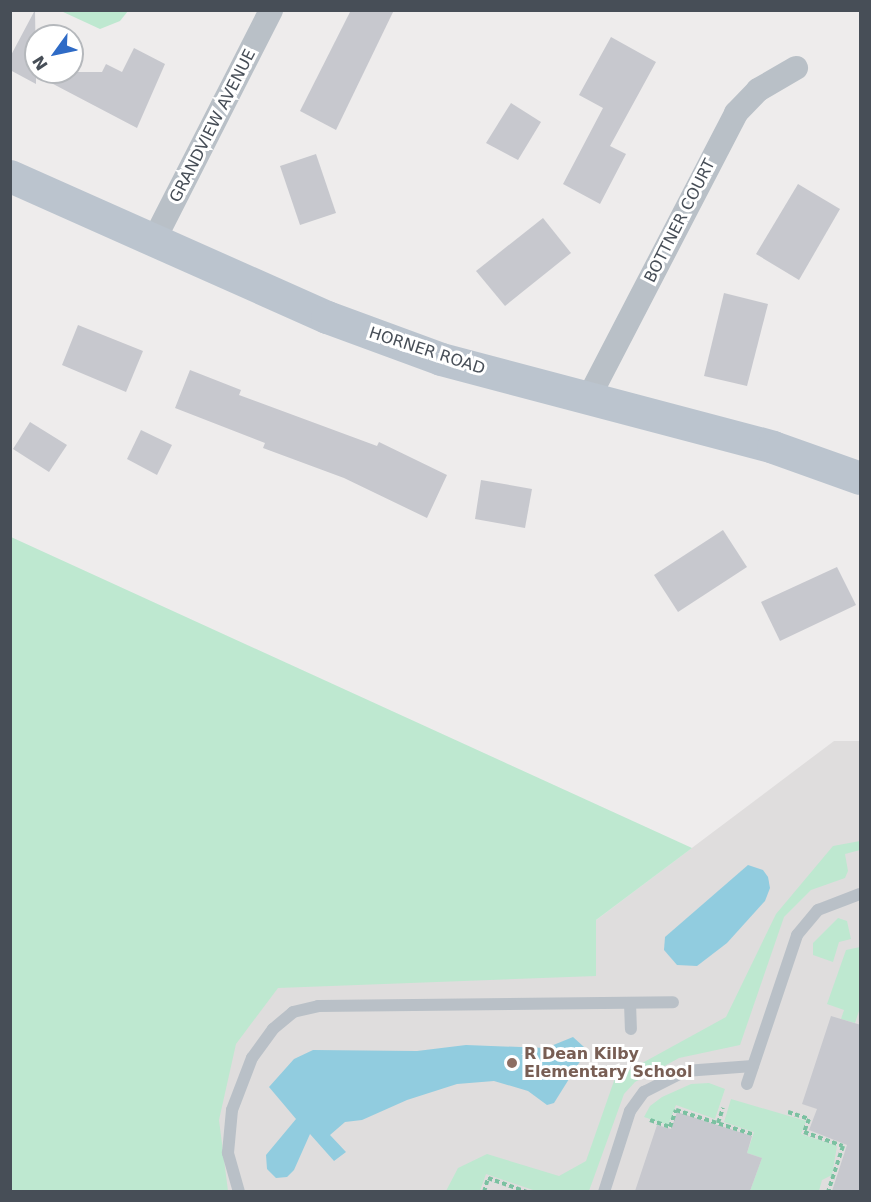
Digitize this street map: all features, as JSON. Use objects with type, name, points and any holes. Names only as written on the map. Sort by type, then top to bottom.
[{"type":"main road","name":"HORNER ROAD","points":[[10,177],[327,317],[441,359],[773,447],[861,478]]},
{"type":"street","name":"GRANDVIEW AVENUE","points":[[153,242],[272,10]]},
{"type":"street","name":"BOTTNER COURT","points":[[589,397],[736,113],[758,90],[796,68]]},
{"type":"lane","points":[[747,1084],[805,923],[829,904],[861,894]]},
{"type":"lane","points":[[239,1191],[228,1153],[232,1110],[252,1058],[273,1029],[292,1012],[318,1006],[673,1002]]},
{"type":"lane","points":[[630,1003],[631,1029]]},
{"type":"lane","points":[[604,1191],[629,1114],[644,1092],[672,1076],[698,1068],[753,1066]]},
{"type":"path","points":[[718,1123],[723,1108]]},
{"type":"path","points":[[629,1114],[670,1127],[676,1110],[752,1134]]},
{"type":"path","points":[[788,1112],[809,1119],[804,1132],[843,1146],[828,1191]]},
{"type":"path","points":[[484,1191],[488,1178],[527,1191]]},
{"type":"shaded area","name":"R Dean Kilby Elementary School","points":[[834,741],[860,741],[860,1191],[167,1191],[162,935],[596,920]]},
{"type":"green space","points":[[61,11],[128,11],[120,21],[100,29]]},
{"type":"green space","points":[[11,537],[692,848],[596,920],[596,976],[278,988],[236,1044],[219,1120],[228,1191],[11,1191]]},
{"type":"green space","points":[[860,841],[860,850],[845,854],[848,871],[845,878],[811,890],[784,917],[740,1045],[679,1058],[635,1082],[624,1094],[589,1191],[536,1191],[486,1174],[480,1191],[446,1191],[458,1168],[487,1154],[559,1176],[586,1161],[615,1078],[726,1017],[776,914],[833,846]]},
{"type":"green space","points":[[838,918],[847,921],[851,939],[839,942],[833,962],[813,955],[813,943]]},
{"type":"green space","points":[[860,947],[860,1008],[855,1023],[841,1019],[844,1010],[827,1004],[846,950]]},
{"type":"green space","points":[[709,1083],[725,1089],[715,1119],[676,1105],[668,1125],[644,1117],[650,1106],[662,1097],[691,1084]]},
{"type":"green space","points":[[731,1099],[806,1121],[801,1134],[837,1146],[832,1175],[822,1180],[819,1191],[750,1191],[762,1158],[747,1153],[754,1132],[724,1122]]},
{"type":"water","points":[[748,865],[763,870],[768,877],[770,888],[765,901],[727,943],[697,966],[677,965],[664,950],[665,937]]},
{"type":"water","points":[[573,1037],[584,1047],[584,1055],[554,1103],[547,1105],[528,1091],[494,1081],[457,1084],[407,1100],[362,1120],[345,1122],[330,1135],[346,1152],[334,1161],[310,1134],[294,1170],[287,1177],[276,1178],[267,1169],[266,1155],[296,1119],[269,1087],[294,1059],[313,1050],[417,1051],[466,1045],[546,1048]]},
{"type":"building","points":[[35,10],[35,24],[28,24]]},
{"type":"building","points":[[351,10],[394,10],[336,130],[300,111]]},
{"type":"building","points":[[24,31],[24,78],[10,70],[10,57]]},
{"type":"building","points":[[611,37],[656,62],[610,146],[626,154],[600,204],[563,184],[603,108],[579,95]]},
{"type":"building","points":[[134,48],[165,64],[137,128],[53,84],[84,84],[84,72],[102,72],[106,64],[122,72]]},
{"type":"building","points":[[511,103],[541,122],[518,160],[486,143]]},
{"type":"building","points":[[316,154],[336,213],[300,225],[280,166]]},
{"type":"building","points":[[798,184],[840,209],[799,280],[756,254]]},
{"type":"building","points":[[543,218],[571,253],[505,306],[476,271]]},
{"type":"building","points":[[724,293],[768,304],[747,386],[704,376]]},
{"type":"building","points":[[78,325],[143,351],[126,392],[62,365]]},
{"type":"building","points":[[190,370],[241,390],[239,395],[377,446],[379,442],[447,475],[427,518],[344,478],[263,448],[265,443],[175,408]]},
{"type":"building","points":[[30,422],[67,445],[49,472],[13,449]]},
{"type":"building","points":[[141,430],[172,445],[157,475],[127,459]]},
{"type":"building","points":[[481,480],[532,489],[525,528],[475,519]]},
{"type":"building","points":[[723,530],[747,567],[678,612],[654,575]]},
{"type":"building","points":[[837,567],[856,605],[780,641],[761,602]]},
{"type":"building","points":[[831,1016],[861,1025],[861,1191],[832,1191],[847,1145],[809,1130],[817,1109],[802,1104]]},
{"type":"building","points":[[677,1112],[752,1136],[747,1153],[762,1158],[750,1191],[635,1191],[657,1125],[671,1129]]},
{"type":"place","name":"R Dean Kilby Elementary School","points":[[512,1063]]}]
